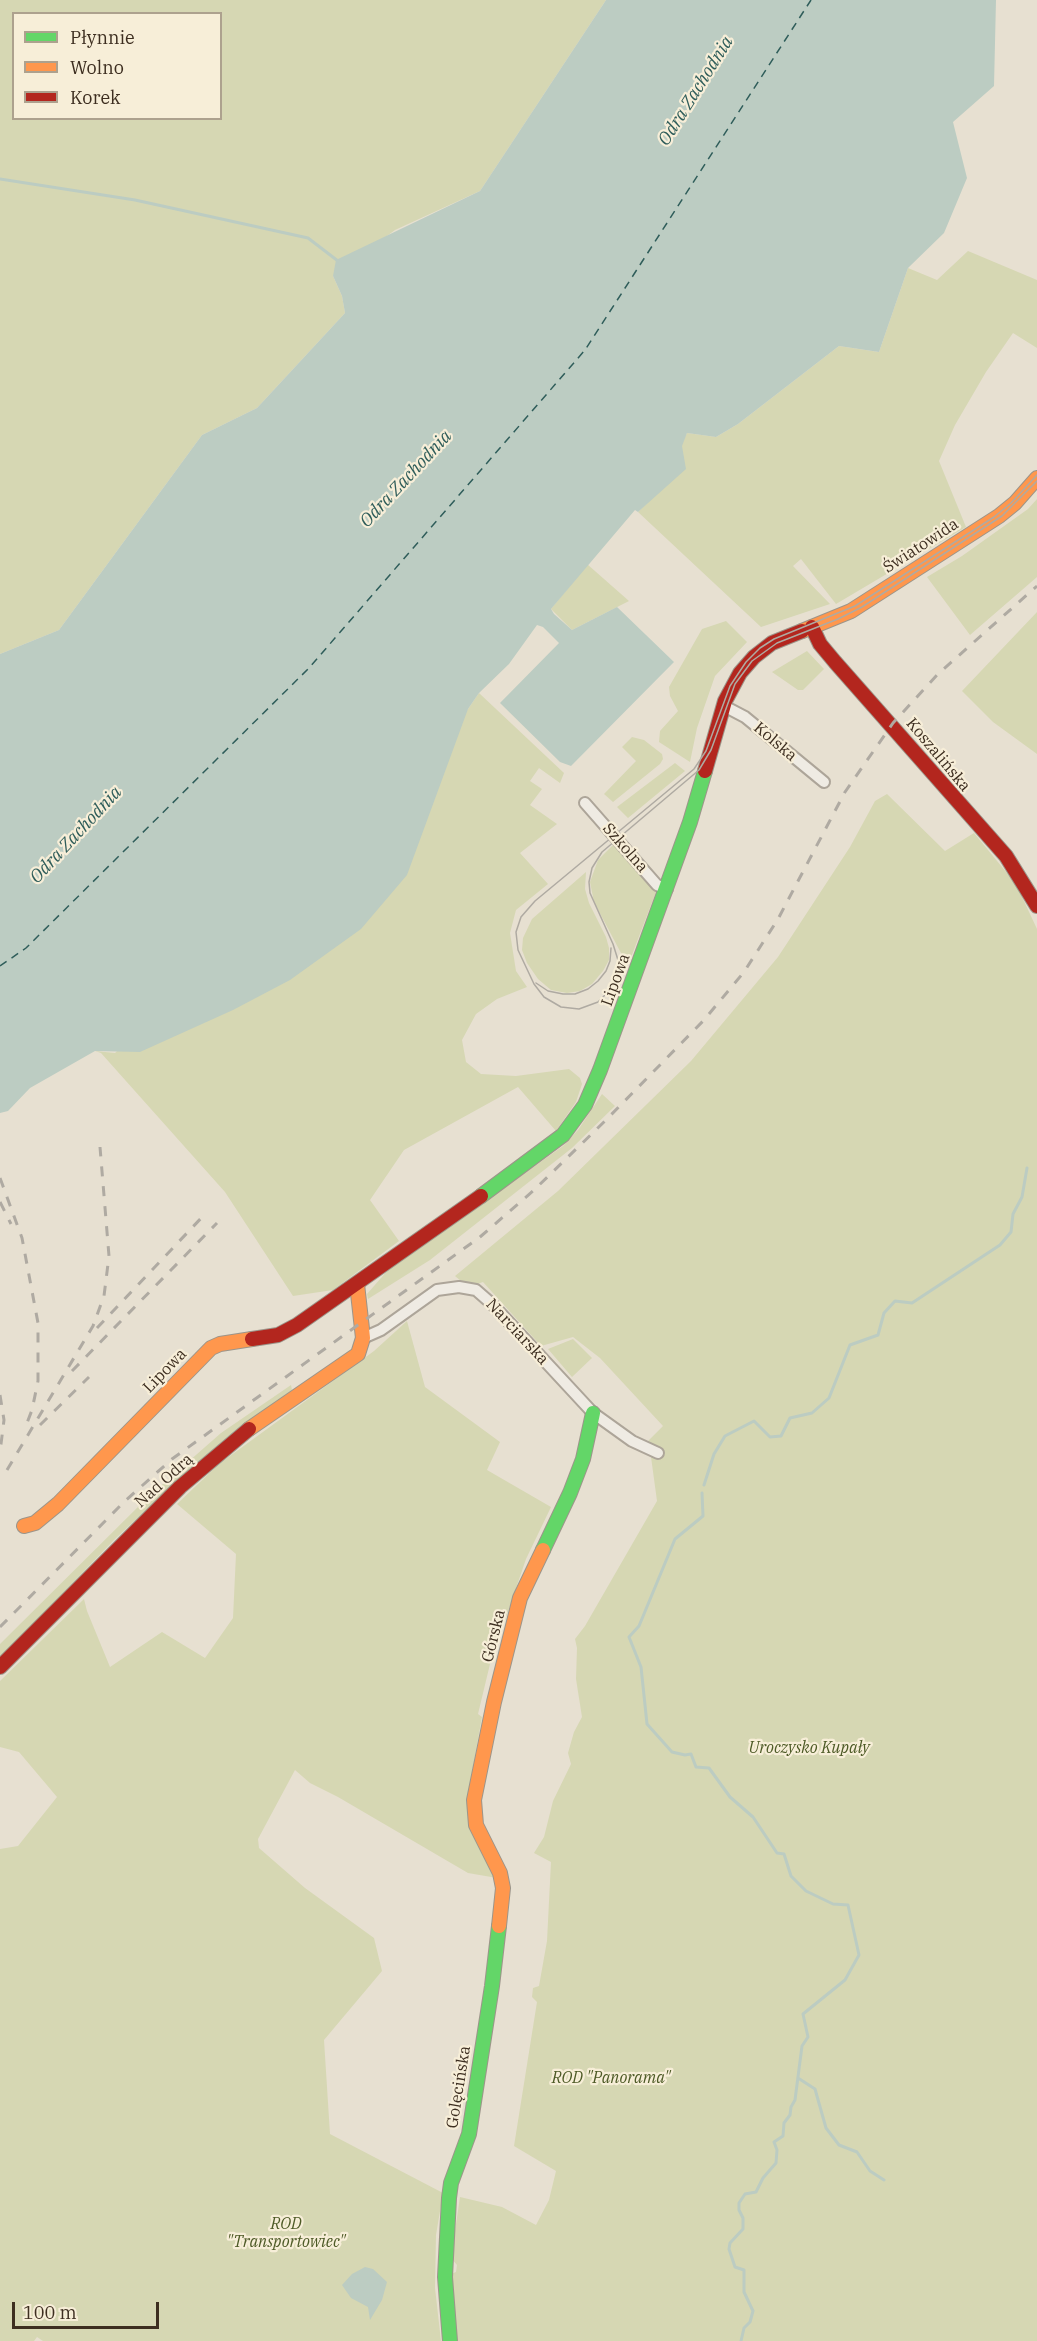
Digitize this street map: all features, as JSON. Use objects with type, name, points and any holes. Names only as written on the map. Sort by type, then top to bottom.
[{"type":"street","name":"Światowida","points":[[812,627],[845,614],[862,604],[995,519],[1009,508],[1037,478]]},
{"type":"street","name":"Lipowa","points":[[24,1526],[35,1523],[58,1504],[211,1348],[228,1342],[278,1335],[297,1325],[543,1153],[570,1127],[583,1108],[596,1081],[668,889],[724,706],[735,680],[756,655],[775,641],[812,627]]},
{"type":"street","name":"Koszalińska","points":[[812,627],[820,644],[1006,856],[1037,906]]},
{"type":"street","name":"Kolska","points":[[724,706],[745,717],[824,782]]},
{"type":"street","name":"Szkolna","points":[[585,803],[657,885],[668,889]]},
{"type":"street","points":[[357,1284],[363,1338]]},
{"type":"street","name":"Narciarska","points":[[363,1338],[381,1330],[437,1290],[468,1287],[476,1290],[492,1304],[593,1413],[632,1441],[658,1453]]},
{"type":"street","name":"Nad Odrą","points":[[0,1666],[180,1487],[248,1430],[355,1356],[362,1347],[363,1338]]},
{"type":"street","name":"Górska","points":[[500,1873],[474,1815],[477,1781],[520,1598],[570,1493],[583,1459],[593,1413]]},
{"type":"street","name":"Golęcińska","points":[[450,2341],[445,2266],[449,2198],[451,2182],[470,2134],[497,1947],[503,1888],[500,1873]]},
{"type":"green space","points":[[0,0],[606,0],[480,191],[395,230],[333,276],[342,296],[345,313],[257,408],[202,435],[59,630],[0,654]]},
{"type":"green space","points":[[968,251],[1037,280],[1037,348],[1013,333],[986,372],[955,425],[939,461],[966,527],[836,604],[801,559],[793,566],[830,604],[761,627],[638,512],[651,499],[687,433],[716,437],[738,424],[839,346],[879,352],[908,268],[937,280]]},
{"type":"green space","points":[[1037,499],[1037,577],[970,635],[927,577],[962,556],[1028,509]]},
{"type":"green space","points":[[587,564],[629,601],[572,630],[551,609]]},
{"type":"green space","points":[[1037,612],[1037,754],[993,722],[962,691]]},
{"type":"green space","points":[[726,621],[747,642],[715,676],[697,728],[690,762],[659,742],[660,731],[678,711],[670,696],[669,687],[702,629]]},
{"type":"green space","points":[[807,651],[824,669],[803,690],[798,690],[772,672]]},
{"type":"green space","points":[[479,693],[564,773],[560,783],[539,768],[530,781],[542,789],[530,805],[557,824],[520,853],[548,884],[516,910],[510,933],[516,971],[527,987],[497,999],[476,1014],[462,1040],[466,1062],[481,1074],[516,1076],[569,1069],[580,1078],[582,1084],[576,1102],[556,1131],[518,1087],[404,1150],[370,1200],[399,1241],[333,1290],[293,1296],[225,1192],[101,1053],[95,1051],[115,1053],[468,709]]},
{"type":"green space","points":[[632,737],[644,740],[662,754],[663,759],[660,764],[613,802],[604,794],[636,761],[622,747]]},
{"type":"green space","points":[[675,763],[685,771],[628,818],[617,807]]},
{"type":"green space","name":"Uroczysko Kupały","points":[[887,794],[945,851],[974,833],[1016,884],[1037,929],[1037,2341],[456,2341],[451,2274],[456,2272],[457,2265],[451,2258],[460,2197],[502,2207],[536,2225],[549,2200],[556,2171],[514,2146],[537,2002],[532,1997],[533,1988],[539,1986],[547,1941],[551,1862],[534,1853],[544,1837],[553,1801],[571,1764],[568,1753],[574,1732],[582,1717],[576,1679],[575,1639],[585,1626],[657,1501],[651,1457],[663,1450],[648,1441],[663,1426],[600,1358],[573,1337],[541,1346],[483,1282],[468,1287],[455,1276],[558,1191],[691,1061],[778,957],[850,847],[875,801]]},
{"type":"green space","points":[[614,844],[656,892],[630,960],[622,955],[594,902],[590,882],[598,860]]},
{"type":"green space","points":[[586,872],[585,889],[589,903],[606,937],[609,960],[592,984],[580,991],[567,993],[551,990],[538,979],[527,963],[522,950],[523,938],[532,919]]},
{"type":"green space","points":[[602,1094],[615,1106],[572,1148],[430,1260],[368,1299],[367,1294],[388,1270],[563,1146],[578,1130]]},
{"type":"green space","name":"ROD \"Transportowiec\"","points":[[407,1321],[425,1387],[500,1442],[487,1470],[551,1507],[526,1559],[490,1664],[478,1714],[482,1717],[472,1772],[468,1817],[497,1878],[468,1873],[310,1783],[295,1770],[258,1839],[259,1848],[305,1888],[374,1938],[382,1971],[324,2040],[330,2134],[443,2193],[436,2235],[435,2288],[441,2341],[43,2341],[37,2337],[34,2341],[0,2341],[0,1849],[18,1846],[57,1797],[19,1752],[0,1747],[0,1681],[84,1599],[110,1667],[162,1632],[205,1658],[233,1618],[236,1554],[177,1504],[219,1464],[374,1351]]},
{"type":"green space","points":[[573,1339],[592,1358],[572,1377],[548,1349]]},
{"type":"green space","points":[[291,1385],[292,1390],[195,1464],[115,1539],[0,1658],[0,1644],[147,1498],[221,1433]]},
{"type":"water","name":"Odra Zachodnia","points":[[606,0],[996,0],[994,86],[953,122],[967,178],[944,233],[908,268],[879,352],[839,346],[738,424],[716,437],[687,433],[682,446],[686,469],[638,512],[635,510],[551,609],[572,630],[617,607],[674,662],[571,766],[560,762],[500,703],[559,643],[543,627],[537,625],[509,664],[479,693],[468,709],[407,875],[361,929],[290,980],[233,1010],[140,1052],[95,1051],[30,1088],[8,1111],[0,1113],[0,654],[59,630],[202,435],[257,408],[345,313],[342,296],[333,276],[336,260],[480,191]]},
{"type":"water","points":[[365,2267],[373,2269],[387,2282],[382,2300],[370,2320],[368,2307],[351,2298],[342,2285],[352,2274]]},
{"type":"waterway","points":[[0,179],[135,200],[308,238],[338,261]]},
{"type":"waterway","points":[[704,1485],[714,1454],[725,1436],[754,1421],[770,1437],[781,1436],[790,1418],[812,1413],[829,1398],[850,1345],[878,1335],[884,1313],[895,1301],[912,1303],[1000,1245],[1011,1232],[1013,1214],[1022,1197],[1027,1168]]},
{"type":"waterway","points":[[702,1493],[703,1516],[675,1539],[639,1626],[629,1637],[641,1667],[647,1724],[672,1752],[691,1754],[696,1767],[709,1768],[730,1797],[753,1817],[777,1853],[784,1854],[791,1876],[806,1891],[833,1904],[848,1905],[859,1955],[845,1980],[803,2014],[808,2037],[802,2046],[795,2100],[790,2115],[784,2123],[783,2136],[774,2142],[777,2150],[776,2163],[763,2178],[756,2192],[745,2194],[739,2203],[743,2229],[730,2243],[729,2249],[735,2267],[744,2270],[744,2292],[753,2311],[750,2322],[744,2328],[741,2341]]},
{"type":"waterway","points":[[798,2078],[815,2089],[826,2128],[839,2145],[857,2152],[870,2171],[884,2180]]},
{"type":"ferry route","points":[[0,966],[26,948],[309,668],[585,350],[811,0]]},
{"type":"tram line","points":[[1037,475],[1011,503],[994,517],[855,606],[774,639],[760,648],[746,662],[730,686],[706,751],[694,769],[535,901],[521,917],[516,932],[518,950],[534,984],[544,997],[561,1007],[579,1009],[598,1002],[611,989],[617,975],[618,960],[590,893],[589,882],[592,868],[602,852],[699,770],[711,750],[735,684],[752,661],[777,643],[862,607],[1002,516],[1037,481]]},
{"type":"tram line","points":[[536,983],[548,991],[563,994],[575,994],[588,989],[606,971],[611,948]]},
{"type":"railway","points":[[0,1627],[125,1501],[172,1459],[480,1237],[533,1191],[605,1121],[704,1020],[744,972],[778,919],[845,792],[893,723],[938,674],[1037,586]]},
{"type":"railway","points":[[7,1470],[93,1326],[104,1296],[109,1256],[100,1147]]},
{"type":"railway","points":[[0,1178],[22,1238],[38,1323],[38,1381],[32,1410],[25,1428]]},
{"type":"railway","points":[[0,1202],[11,1224]]},
{"type":"railway","points":[[97,1328],[206,1213]]},
{"type":"railway","points":[[72,1371],[217,1223]]},
{"type":"railway","points":[[40,1425],[89,1377]]},
{"type":"railway","points":[[0,1395],[4,1420],[0,1452]]},
{"type":"traffic: fast","points":[[481,1196],[563,1135],[585,1105],[600,1070],[690,822],[705,771]]},
{"type":"traffic: fast","points":[[543,1550],[583,1459],[593,1413]]},
{"type":"traffic: fast","points":[[450,2341],[445,2277],[449,2198],[451,2183],[469,2134],[499,1926]]},
{"type":"traffic: slow","points":[[802,631],[851,611],[999,516],[1015,503],[1037,478]]},
{"type":"traffic: slow","points":[[249,1429],[358,1354],[363,1338],[357,1284]]},
{"type":"traffic: slow","points":[[24,1526],[35,1523],[58,1504],[211,1348],[220,1344],[252,1339]]},
{"type":"traffic: slow","points":[[499,1926],[503,1888],[500,1873],[476,1825],[474,1800],[494,1702],[520,1598],[543,1550]]},
{"type":"traffic: jam","points":[[812,627],[820,644],[835,662],[1006,856],[1037,906]]},
{"type":"traffic: jam","points":[[705,771],[725,701],[740,673],[754,657],[772,643],[802,631]]},
{"type":"traffic: jam","points":[[252,1339],[278,1335],[297,1325],[481,1196]]},
{"type":"traffic: jam","points":[[0,1667],[180,1487],[249,1429]]},
{"type":"park label","name":"ROD \"Panorama\"","points":[[611,2078]]}]
